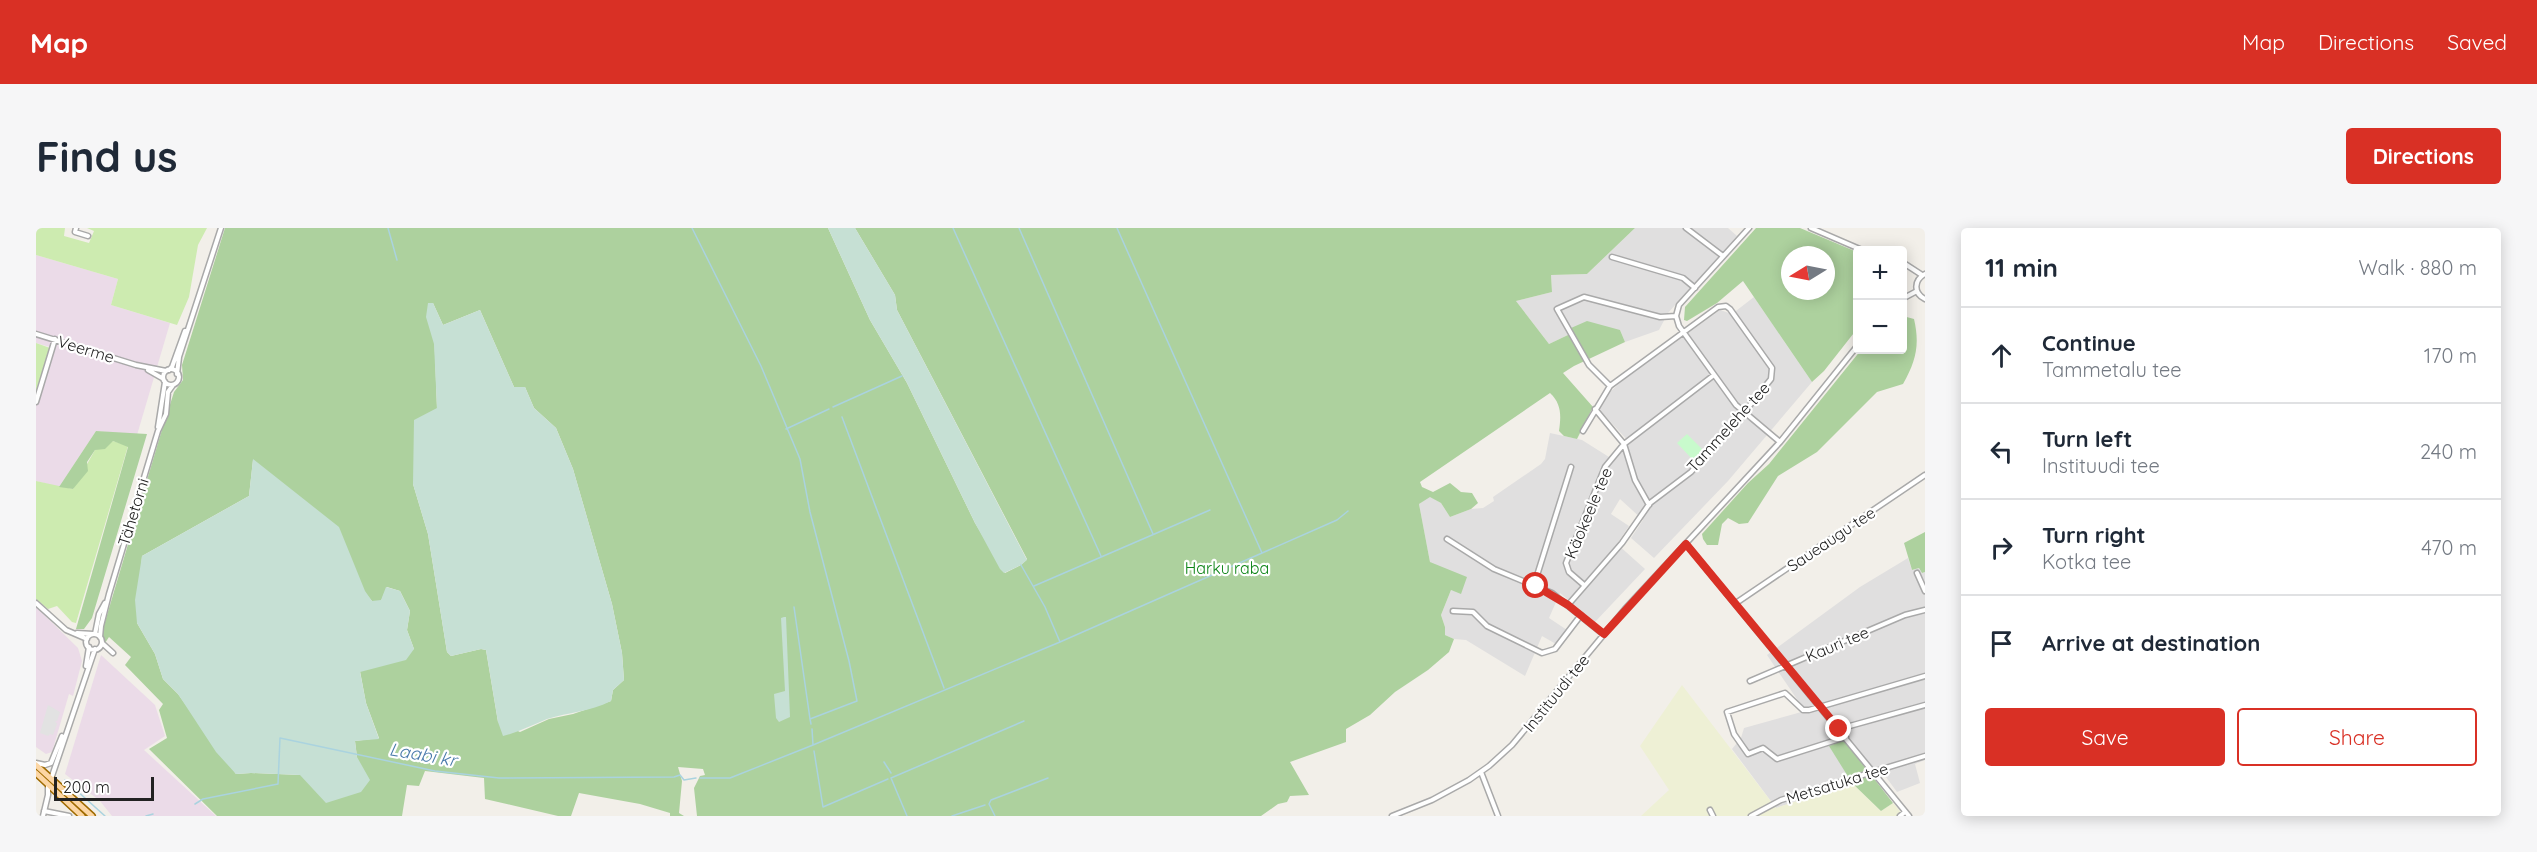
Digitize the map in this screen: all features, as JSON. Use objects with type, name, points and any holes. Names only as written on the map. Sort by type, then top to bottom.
[{"type":"main road","points":[[36,764],[82,816]]},
{"type":"main road","points":[[36,773],[92,816]]},
{"type":"street","points":[[76,228],[75,232],[88,236]]},
{"type":"street","points":[[177,374],[179,357],[221,228]]},
{"type":"street","points":[[1686,228],[1723,256]]},
{"type":"street","points":[[1749,228],[1679,305],[1676,316],[1684,333],[1743,413],[1780,442]]},
{"type":"street","points":[[1811,228],[1853,246]]},
{"type":"street","points":[[1612,257],[1683,278],[1695,288]]},
{"type":"street","points":[[1907,265],[1923,274],[1917,281],[1917,291],[1925,299]]},
{"type":"street","points":[[1907,296],[1917,291]]},
{"type":"street","points":[[1610,386],[1589,365],[1557,309],[1584,297],[1660,317],[1676,316]]},
{"type":"street","name":"Tammelehe tee","points":[[1568,605],[1622,543],[1649,505],[1691,472],[1772,379],[1772,368],[1726,306],[1718,307],[1684,333]]},
{"type":"street","points":[[167,371],[172,367],[189,326]]},
{"type":"street","points":[[1583,431],[1610,386],[1684,333]]},
{"type":"street","name":"Veerme","points":[[36,334],[136,365],[177,374]]},
{"type":"street","points":[[36,402],[55,339]]},
{"type":"street","name":"Instituudi tee","points":[[1392,816],[1432,800],[1481,772],[1512,745],[1533,723],[1604,634],[1780,442],[1853,350]]},
{"type":"street","name":"Veerme","points":[[136,365],[173,385]]},
{"type":"street","name":"Tähetorni","points":[[158,431],[167,371]]},
{"type":"street","name":"Tähetorni","points":[[101,640],[101,626],[109,594],[165,414],[168,392],[178,380],[177,374]]},
{"type":"street","name":"Käokeele tee","points":[[1584,585],[1569,572],[1566,563],[1605,467],[1624,444],[1714,375]]},
{"type":"street","points":[[1595,409],[1624,444],[1635,480],[1649,505]]},
{"type":"street","points":[[1534,585],[1570,467]]},
{"type":"street","name":"Saueaugu tee","points":[[1736,603],[1925,476]]},
{"type":"street","points":[[1447,539],[1494,569],[1534,585],[1568,605],[1604,634]]},
{"type":"street","points":[[1686,544],[1874,771],[1907,814],[1900,816]]},
{"type":"street","points":[[1917,573],[1925,591]]},
{"type":"street","name":"Tähetorni","points":[[94,634],[99,614],[109,594]]},
{"type":"street","points":[[36,603],[66,630],[87,639],[89,647],[85,673]]},
{"type":"street","name":"Kauri tee","points":[[1750,681],[1905,615],[1925,610]]},
{"type":"street","points":[[1453,611],[1473,612],[1487,626],[1536,651],[1548,652],[1555,649],[1581,615]]},
{"type":"street","points":[[76,633],[94,634],[113,653]]},
{"type":"street","points":[[87,639],[94,634]]},
{"type":"street","points":[[43,816],[49,781],[85,673],[101,640]]},
{"type":"street","points":[[89,647],[95,649]]},
{"type":"street","points":[[1846,737],[1777,759],[1763,748],[1752,754],[1746,752],[1734,734],[1727,712],[1785,693],[1803,710],[1925,676]]},
{"type":"street","points":[[1839,729],[1925,705]]},
{"type":"street","points":[[36,764],[51,763],[68,728]]},
{"type":"street","name":"Metsatuka tee","points":[[1751,816],[1775,802],[1925,756]]},
{"type":"street","points":[[1481,772],[1498,816]]},
{"type":"street","points":[[1710,810],[1713,816]]},
{"type":"street","points":[[44,811],[69,816]]},
{"type":"shaded area","points":[[1635,228],[1728,228],[1737,236],[1668,313],[1659,330],[1625,342],[1620,330],[1568,335],[1549,344],[1516,301],[1552,292],[1551,275],[1587,274]]},
{"type":"shaded area","points":[[36,255],[118,279],[111,305],[170,323],[137,435],[96,431],[59,487],[36,481],[36,391],[50,347],[36,343]]},
{"type":"shaded area","points":[[1754,297],[1812,382],[1728,481],[1654,558],[1631,538],[1643,520],[1620,499],[1611,514],[1629,526],[1617,544],[1645,569],[1595,622],[1560,593],[1549,618],[1567,630],[1556,644],[1542,636],[1525,676],[1466,640],[1454,639],[1445,635],[1441,615],[1451,590],[1461,593],[1430,562],[1419,504],[1430,496],[1441,503],[1450,517],[1471,509],[1483,508],[1494,501],[1493,497],[1541,464],[1545,459],[1550,433],[1582,440],[1609,457],[1620,444],[1624,447],[1629,442],[1598,408],[1610,392],[1623,380],[1720,310],[1732,314]]},
{"type":"shaded area","points":[[1908,558],[1912,570],[1919,568],[1922,573],[1925,572],[1925,760],[1915,764],[1920,783],[1897,792],[1883,773],[1874,776],[1844,740],[1830,746],[1852,783],[1776,808],[1732,749],[1741,738],[1744,728],[1805,711],[1767,655],[1860,587]]},
{"type":"shaded area","points":[[36,607],[78,648],[82,661],[73,696],[69,694],[52,752],[46,754],[36,747]]},
{"type":"shaded area","points":[[101,655],[155,705],[165,736],[144,750],[216,816],[112,816],[100,801],[65,774]]},
{"type":"shaded area","points":[[48,705],[60,712],[55,721],[57,724],[53,735],[48,736],[40,733]]},
{"type":"green space","points":[[36,228],[65,228],[64,236],[89,243],[94,231],[87,228],[207,228],[198,245],[189,297],[177,325],[111,305],[118,279],[36,255]]},
{"type":"green space","name":"Harku raba","points":[[225,228],[828,228],[870,320],[907,383],[975,523],[1005,573],[1021,565],[1027,559],[897,310],[895,295],[855,228],[1635,228],[1587,274],[1551,275],[1552,292],[1516,301],[1549,344],[1568,335],[1571,328],[1587,321],[1620,330],[1625,342],[1563,373],[1593,407],[1577,439],[1564,436],[1559,431],[1559,406],[1550,393],[1420,482],[1422,487],[1433,492],[1450,483],[1461,492],[1472,493],[1478,503],[1471,509],[1450,517],[1441,503],[1430,497],[1419,504],[1430,562],[1467,577],[1461,594],[1451,590],[1441,615],[1445,635],[1454,639],[1449,652],[1428,670],[1395,692],[1370,715],[1346,729],[1346,742],[1290,762],[1309,795],[1290,796],[1287,802],[1278,804],[1261,816],[697,816],[694,788],[700,776],[705,775],[703,769],[678,767],[682,781],[679,813],[684,816],[670,816],[670,813],[640,804],[579,793],[571,816],[558,816],[485,799],[484,778],[425,771],[419,786],[407,785],[402,816],[217,816],[149,749],[167,738],[159,710],[163,704],[125,665],[131,657],[109,637],[105,643],[102,632],[174,392],[183,380],[182,365]],"holes":[[[433,303],[443,325],[480,310],[514,387],[525,387],[534,408],[556,428],[573,469],[612,604],[622,653],[624,680],[613,690],[611,701],[573,714],[549,719],[520,732],[498,722],[486,650],[481,649],[451,656],[447,652],[428,534],[413,484],[437,409]],[[253,460],[372,601],[381,601],[387,587],[400,591],[410,611],[407,630],[414,649],[360,671],[366,703],[379,738],[355,741],[357,757],[300,775],[236,774],[178,694],[163,679],[155,654],[137,623],[142,556],[249,496]]]},
{"type":"green space","points":[[828,228],[855,228],[895,295],[897,310],[1027,560],[1021,565],[1004,573],[1000,569],[907,383],[870,320]]},
{"type":"green space","points":[[1756,228],[1800,228],[1853,250],[1853,334],[1824,371],[1812,382],[1743,281],[1717,303],[1687,321],[1684,320],[1685,307]]},
{"type":"green space","points":[[428,303],[433,303],[443,325],[480,310],[514,387],[525,387],[534,408],[556,428],[573,469],[612,604],[622,653],[624,680],[613,690],[611,701],[547,719],[503,736],[498,722],[486,650],[481,649],[451,656],[447,652],[428,534],[413,484],[414,420],[437,408],[434,344],[426,317]]},
{"type":"green space","points":[[1907,317],[1914,319],[1917,337],[1916,353],[1903,384],[1877,392],[1817,452],[1778,476],[1748,523],[1739,524],[1728,518],[1722,524],[1718,545],[1707,545],[1702,534],[1748,483],[1769,464],[1858,354],[1907,354]]},
{"type":"green space","points":[[36,343],[50,348],[37,391],[36,391]]},
{"type":"green space","points":[[96,431],[147,434],[92,618],[84,629],[76,629],[128,447],[113,441],[105,449],[95,450],[87,462],[88,471],[73,489],[59,487]]},
{"type":"green space","points":[[1687,434],[1703,450],[1694,461],[1677,443]]},
{"type":"green space","points":[[113,441],[128,446],[76,623],[72,622],[57,606],[48,609],[36,599],[36,481],[73,489],[95,450]]},
{"type":"green space","points":[[253,459],[339,527],[365,591],[372,601],[381,600],[386,587],[400,591],[410,611],[407,630],[414,649],[406,660],[360,672],[366,703],[379,739],[355,741],[357,757],[370,780],[361,792],[326,803],[300,775],[236,774],[216,752],[178,694],[163,679],[155,654],[137,623],[135,600],[142,556],[249,496]]},
{"type":"green space","points":[[1925,532],[1925,572],[1922,573],[1919,568],[1912,570],[1904,543]]},
{"type":"green space","points":[[786,617],[790,717],[779,722],[776,718],[774,694],[785,691],[781,618]]},
{"type":"green space","points":[[1682,685],[1776,808],[1852,783],[1881,811],[1893,803],[1904,816],[1641,816],[1669,790],[1640,746]]},
{"type":"green space","points":[[1844,740],[1893,803],[1881,811],[1852,783],[1829,746]]},
{"type":"waterway","points":[[388,228],[397,260]]},
{"type":"waterway","points":[[692,228],[761,366],[800,459],[810,512],[849,661],[857,701],[810,719],[811,724]]},
{"type":"waterway","points":[[953,228],[1101,556]]},
{"type":"waterway","points":[[1019,228],[1153,534]]},
{"type":"waterway","points":[[1117,228],[1262,553]]},
{"type":"waterway","points":[[833,407],[902,376]]},
{"type":"waterway","points":[[786,429],[829,409]]},
{"type":"waterway","points":[[842,417],[944,688]]},
{"type":"waterway","points":[[1034,586],[1210,510]]},
{"type":"waterway","points":[[700,778],[730,778],[813,745],[1060,642],[1337,520],[1348,511]]},
{"type":"waterway","points":[[1021,565],[1045,607],[1060,642]]},
{"type":"waterway","points":[[794,607],[810,719]]},
{"type":"waterway","points":[[907,816],[891,778],[1024,721]]},
{"type":"waterway","points":[[812,729],[813,745]]},
{"type":"waterway","name":"Laabi kr","points":[[195,804],[203,799],[278,784],[280,738],[435,771],[499,778],[674,777],[680,775],[684,780],[696,778]]},
{"type":"waterway","points":[[814,751],[823,807],[888,779]]},
{"type":"waterway","points":[[884,762],[891,773]]},
{"type":"waterway","points":[[995,816],[989,804],[991,800],[1048,778]]},
{"type":"waterway","points":[[65,780],[105,816]]},
{"type":"waterway","points":[[952,816],[985,805]]},
{"type":"waterway","points":[[146,816],[153,814]]},
{"type":"route","points":[[1536,586],[1552,593],[1604,634],[1686,544],[1839,729]]}]
